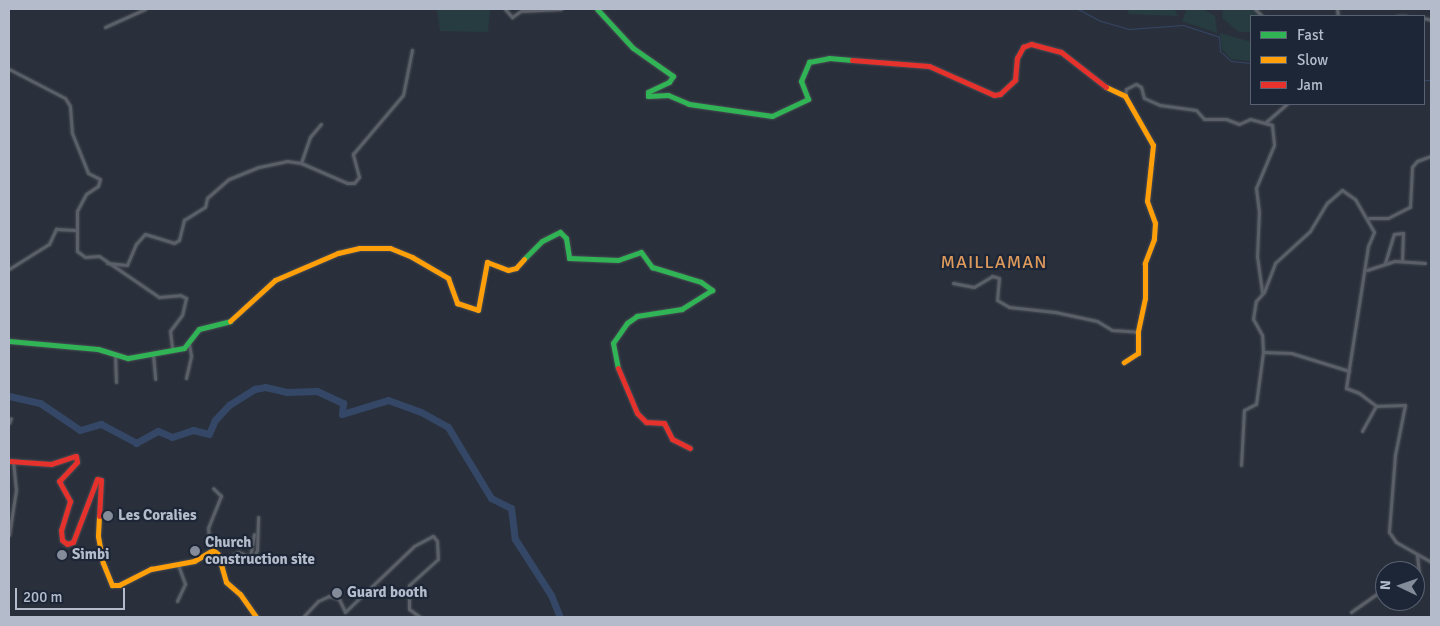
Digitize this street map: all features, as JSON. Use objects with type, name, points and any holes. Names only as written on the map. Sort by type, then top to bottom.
[{"type":"street","points":[[104,27],[145,9]]},
{"type":"street","points":[[504,9],[512,17],[521,11],[561,9]]},
{"type":"street","points":[[597,9],[632,48],[674,76],[669,82],[648,92],[648,96],[668,95],[689,104],[763,117],[772,116],[808,98],[800,81],[809,62],[828,58],[929,66],[994,95],[1011,86],[1018,58],[1023,47],[1030,44],[1061,52],[1101,85],[1125,96]]},
{"type":"street","points":[[107,263],[127,265],[136,244],[145,234],[174,243],[179,240],[184,220],[205,206],[207,198],[229,179],[273,163],[301,163],[348,183],[354,183],[359,177],[353,154],[403,95],[412,50]]},
{"type":"street","points":[[9,69],[65,98],[70,106],[72,133],[88,173],[97,175],[100,179],[98,186],[86,194],[77,211],[77,251],[85,257],[99,256],[159,297],[180,295],[186,298],[186,306],[170,331],[172,348]]},
{"type":"street","points":[[1124,362],[1138,353],[1138,332],[1145,298],[1145,263],[1154,239],[1154,223],[1148,201],[1147,182],[1153,145],[1146,129],[1132,113],[1125,96],[1126,89],[1136,84],[1140,86],[1144,98],[1160,105],[1196,110],[1204,119],[1226,119],[1239,124],[1250,120],[1266,122],[1272,125],[1274,146],[1256,188],[1259,211],[1257,256],[1262,293]]},
{"type":"street","points":[[1266,122],[1286,105]]},
{"type":"street","points":[[301,163],[310,138],[321,124]]},
{"type":"street","points":[[1368,218],[1388,218],[1410,206],[1412,167],[1417,161],[1431,156]]},
{"type":"street","points":[[1241,465],[1244,410],[1256,404],[1263,352],[1262,335],[1254,319],[1256,301],[1262,293],[1275,263],[1310,231],[1339,190],[1351,195],[1368,218],[1374,232],[1368,246],[1367,270],[1346,388],[1376,406],[1403,404],[1406,409],[1395,455],[1388,528],[1391,538],[1417,554],[1428,558],[1431,562]]},
{"type":"street","points":[[9,269],[49,244],[56,229],[76,230]]},
{"type":"street","points":[[1385,263],[1394,234],[1402,232],[1402,261]]},
{"type":"street","points":[[9,341],[98,349],[134,358],[189,344],[204,326],[231,321],[275,280],[338,253],[359,248],[390,248],[412,257],[448,278],[456,303],[478,310],[487,262],[508,270],[516,268],[542,241],[562,233],[566,238],[568,258],[618,260],[641,252],[652,267],[701,282],[712,290],[682,309],[637,316],[628,323],[613,343],[617,366],[629,388],[637,413],[646,422],[664,423],[672,439],[690,448]]},
{"type":"street","points":[[1367,270],[1385,263],[1402,261],[1425,263]]},
{"type":"street","points":[[953,282],[974,287],[992,276],[999,278],[997,300],[1009,308],[1055,312],[1097,321],[1112,330],[1138,332]]},
{"type":"street","points":[[186,378],[191,356],[189,344]]},
{"type":"street","points":[[1263,352],[1291,353],[1349,370]]},
{"type":"street","points":[[153,353],[156,379]]},
{"type":"street","points":[[115,354],[116,382]]},
{"type":"street","points":[[1362,431],[1376,406]]},
{"type":"street","points":[[9,423],[11,418]]},
{"type":"street","points":[[9,535],[16,490],[11,461],[51,464],[76,456],[76,462],[59,481],[70,501],[61,530],[62,540],[67,544],[73,542],[95,482],[101,480],[98,536],[103,563],[112,585],[119,585],[142,571],[194,561],[210,550]]},
{"type":"street","points":[[210,550],[208,528],[221,496],[214,488]]},
{"type":"street","points":[[219,562],[238,552],[253,558],[257,550],[258,517]]},
{"type":"street","points":[[250,557],[254,534]]},
{"type":"street","points":[[303,617],[318,601],[329,596],[339,599],[345,612],[414,546],[433,536],[437,541],[438,559],[409,585],[409,609],[420,617]]},
{"type":"street","points":[[210,550],[218,554],[226,582],[240,594],[256,617]]},
{"type":"street","points":[[1417,554],[1418,561]]},
{"type":"street","points":[[177,602],[185,584],[178,565]]},
{"type":"street","points":[[1352,612],[1375,595]]},
{"type":"green space","points":[[437,9],[490,9],[488,32],[440,31]]},
{"type":"green space","points":[[1127,9],[1174,9],[1178,16],[1129,14]]},
{"type":"green space","points":[[1187,9],[1203,9],[1215,16],[1217,33],[1182,21]]},
{"type":"green space","points":[[1223,9],[1253,9],[1258,15],[1250,15],[1250,32],[1239,32],[1222,18]]},
{"type":"green space","points":[[1220,33],[1250,42],[1250,61],[1231,59],[1222,49]]},
{"type":"waterway","points":[[1078,9],[1101,21],[1129,29],[1183,25],[1219,37],[1220,51],[1231,61],[1250,63]]},
{"type":"waterway","points":[[1425,80],[1431,80]]},
{"type":"waterway","points":[[9,396],[40,403],[80,430],[101,424],[136,443],[158,431],[172,437],[193,430],[209,434],[215,420],[229,405],[255,389],[265,387],[286,392],[317,391],[343,403],[342,414],[388,400],[421,412],[448,427],[491,498],[511,508],[515,539],[551,595],[560,617]]},
{"type":"traffic: fast","points":[[597,9],[633,48],[673,76],[669,82],[648,92],[648,96],[668,95],[689,104],[772,116],[808,99],[801,81],[809,62],[829,58],[852,60]]},
{"type":"traffic: fast","points":[[524,259],[542,241],[560,232],[566,238],[569,258],[618,260],[641,252],[652,267],[701,282],[712,290],[682,309],[637,316],[627,323],[613,343],[618,368]]},
{"type":"traffic: fast","points":[[9,341],[98,349],[128,358],[184,348],[199,329],[230,321]]},
{"type":"traffic: slow","points":[[1106,87],[1125,96],[1153,145],[1147,201],[1155,223],[1154,239],[1145,263],[1145,298],[1138,332],[1138,353],[1124,362]]},
{"type":"traffic: slow","points":[[230,321],[275,280],[338,253],[359,248],[390,248],[412,257],[448,278],[457,303],[478,310],[487,262],[508,270],[516,268],[524,259]]},
{"type":"traffic: slow","points":[[99,516],[98,536],[103,563],[112,585],[119,585],[151,569],[194,561],[213,550],[218,554],[226,582],[240,594],[256,617]]},
{"type":"traffic: jam","points":[[852,60],[929,66],[994,95],[1000,94],[1015,80],[1017,58],[1023,47],[1031,44],[1061,52],[1106,87]]},
{"type":"traffic: jam","points":[[618,368],[637,413],[646,422],[664,423],[672,439],[690,448]]},
{"type":"traffic: jam","points":[[9,461],[51,464],[76,456],[77,462],[59,481],[70,501],[61,530],[62,540],[67,544],[73,542],[97,479],[101,480],[99,516]]},
{"type":"place","name":"Les Coralies","points":[[108,516]]},
{"type":"place","name":"Church construction site","points":[[195,551]]},
{"type":"place","name":"Simbi","points":[[62,555]]},
{"type":"place","name":"Guard booth","points":[[337,593]]},
{"type":"district","name":"MAILLAMAN","points":[[994,262]]}]
